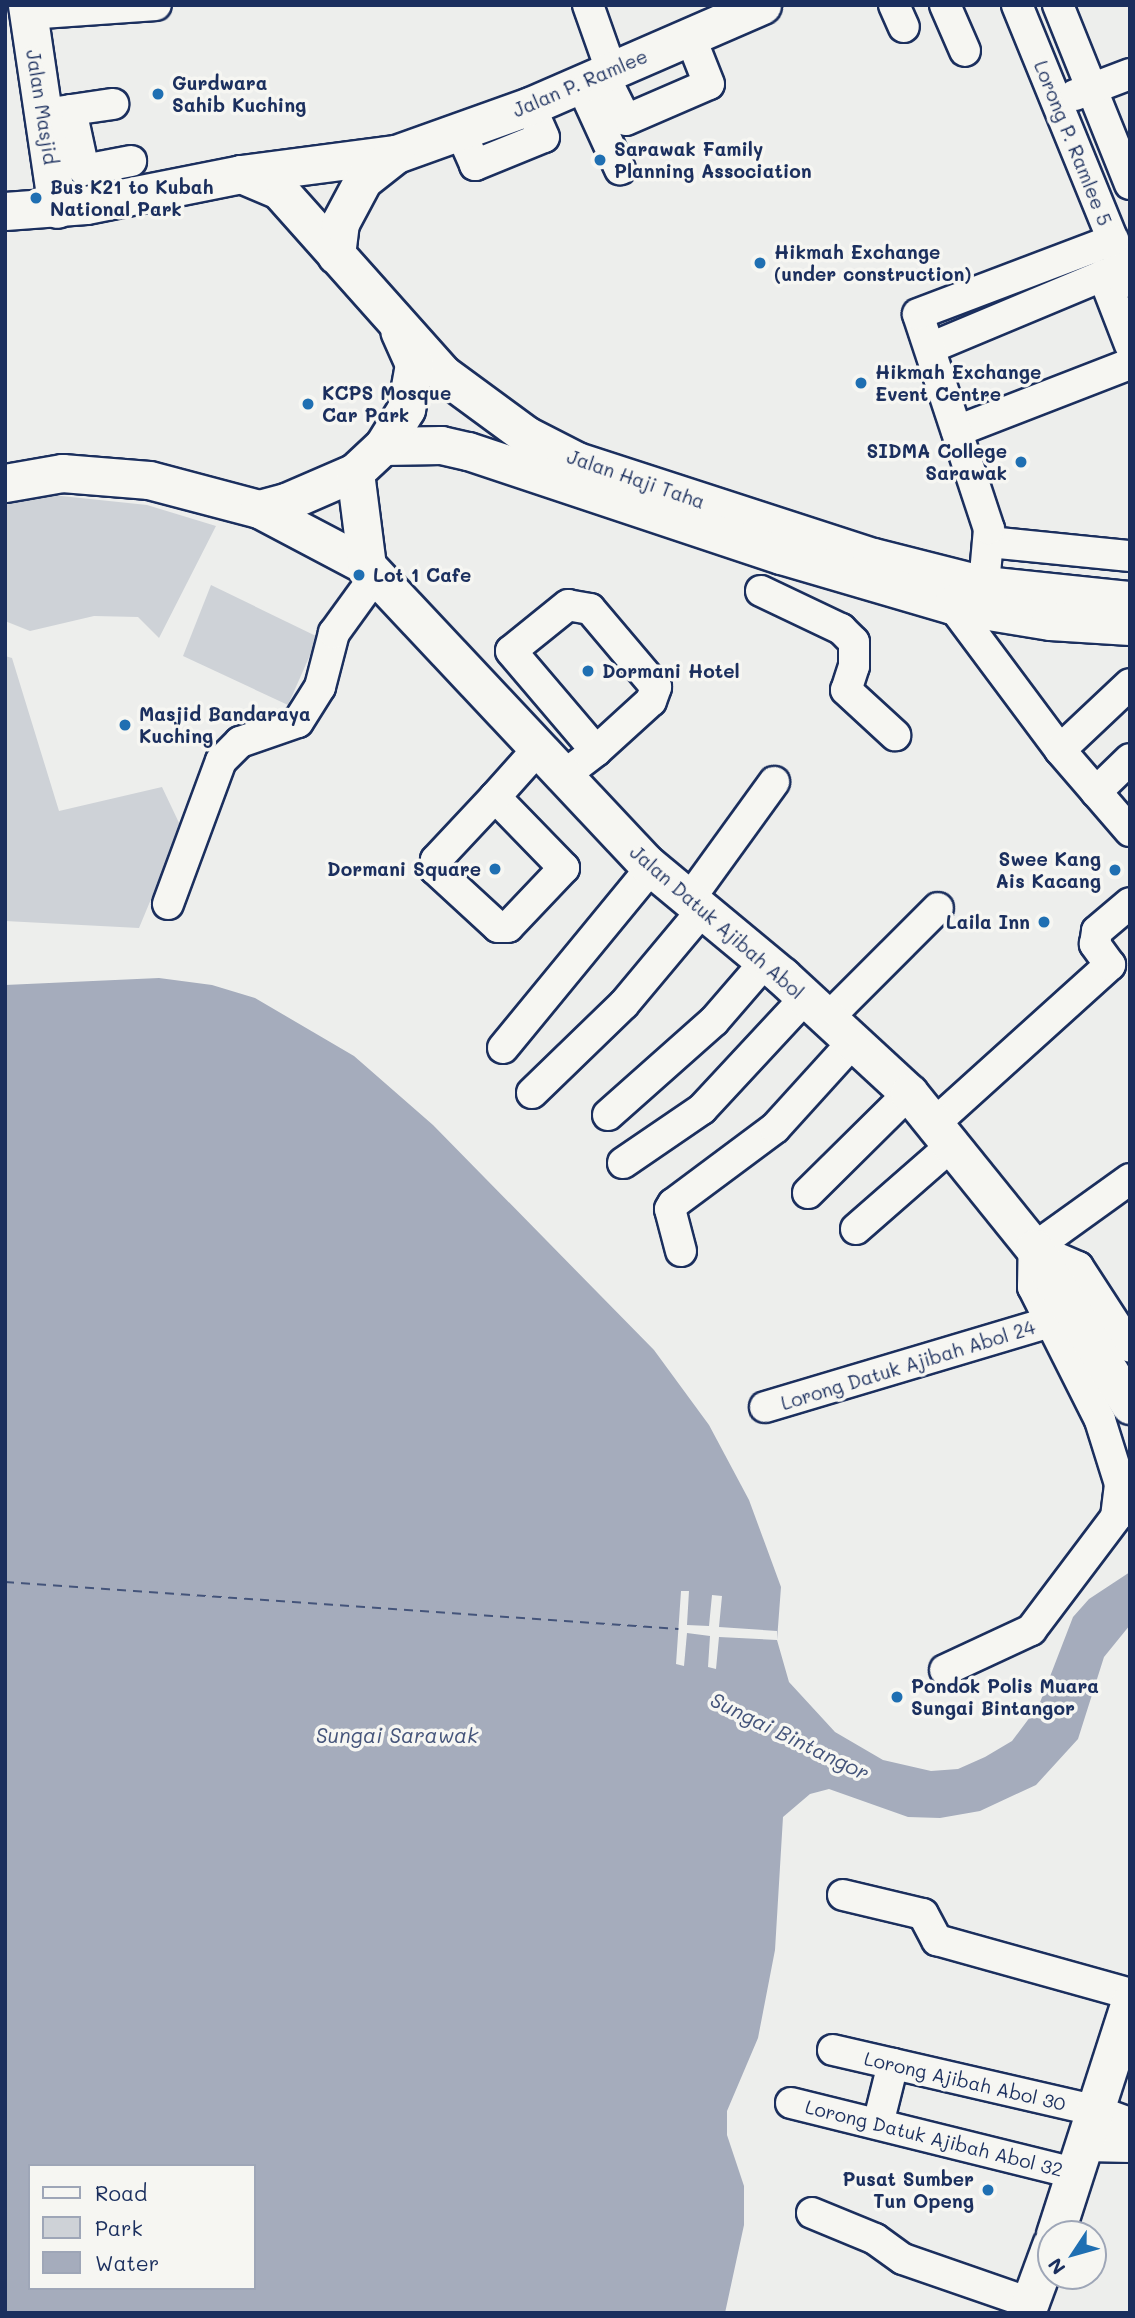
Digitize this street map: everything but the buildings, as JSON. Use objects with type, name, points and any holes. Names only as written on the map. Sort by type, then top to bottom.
[{"type":"main road","name":"Jalan P. Ramlee","points":[[5,211],[57,209],[241,174],[397,154],[530,106],[762,5]]},
{"type":"main road","name":"Jalan Masjid","points":[[27,10],[57,112],[57,209]]},
{"type":"main road","name":"Jalan P. Ramlee","points":[[336,256],[340,223],[363,180],[397,154]]},
{"type":"main road","name":"Jalan Haji Taha","points":[[241,174],[279,190],[443,374],[526,435],[577,461],[994,599],[1130,626]]},
{"type":"main road","points":[[259,509],[286,502],[355,472],[383,446],[406,409],[414,365],[395,323]]},
{"type":"main road","name":"Jalan Haji Taha","points":[[383,446],[441,445],[468,451],[781,555],[952,605],[994,599],[1130,600]]},
{"type":"main road","name":"Jalan Datuk Ajibah Abol","points":[[355,472],[359,531],[372,570]]},
{"type":"main road","name":"Jalan Datuk Ajibah Abol","points":[[5,483],[62,474],[149,480],[259,509],[372,570],[562,777],[651,868],[765,962],[909,1093],[1034,1248],[1130,1405]]},
{"type":"main road","points":[[1062,2220],[1104,2130],[1112,2064],[1129,2006]]},
{"type":"main road","points":[[1104,2130],[1130,2143]]},
{"type":"main road","points":[[1028,2308],[1037,2283]]},
{"type":"street","points":[[27,10],[156,5]]},
{"type":"street","points":[[588,5],[598,76],[590,125],[620,169]]},
{"type":"street","points":[[945,5],[965,51]]},
{"type":"street","name":"Lorong P. Ramlee 5","points":[[1017,5],[1117,266],[1130,345]]},
{"type":"street","name":"Lorong P. Ramlee 5","points":[[1058,5],[1130,184]]},
{"type":"street","points":[[598,76],[625,120],[709,84],[690,36]]},
{"type":"street","points":[[1056,102],[1130,74]]},
{"type":"street","points":[[113,104],[57,112],[84,170],[131,161]]},
{"type":"street","points":[[992,656],[994,599],[989,542],[930,348],[1117,266]]},
{"type":"street","points":[[957,431],[1130,364]]},
{"type":"street","points":[[989,542],[1130,556]]},
{"type":"street","points":[[168,904],[221,761],[240,742],[298,722],[320,687],[334,633],[372,570]]},
{"type":"street","points":[[761,592],[841,629],[854,642],[846,690],[895,735]]},
{"type":"street","points":[[478,685],[511,651],[568,605],[590,609],[598,617],[656,687],[651,701],[596,751],[562,777]]},
{"type":"street","points":[[952,605],[1060,750],[1130,831]]},
{"type":"street","points":[[511,651],[596,751]]},
{"type":"street","points":[[1060,750],[1130,684]]},
{"type":"street","points":[[495,797],[537,750]]},
{"type":"street","points":[[1097,792],[1130,759]]},
{"type":"street","points":[[532,1093],[624,1004],[694,906],[774,782]]},
{"type":"street","points":[[503,1048],[651,868]]},
{"type":"street","points":[[856,1229],[944,1134],[1110,965],[1095,944],[1097,931],[1130,903]]},
{"type":"street","points":[[623,1163],[829,1019],[938,908]]},
{"type":"street","points":[[608,1115],[714,1021],[765,962]]},
{"type":"street","points":[[681,1251],[670,1209],[673,1204],[775,1128],[829,1019]]},
{"type":"street","points":[[808,1193],[909,1093]]},
{"type":"street","points":[[1034,1248],[1130,1179]]},
{"type":"street","points":[[1034,1248],[1078,1267],[1118,1299],[1130,1347]]},
{"type":"street","points":[[945,1670],[1031,1630],[1123,1515],[1120,1484],[1104,1433],[1034,1287],[1034,1248]]},
{"type":"street","name":"Lorong Datuk Ajibah Abol 24","points":[[765,1407],[1051,1322]]},
{"type":"street","points":[[844,1895],[923,1914],[937,1940],[1129,2006]]},
{"type":"street","name":"Lorong Ajibah Abol 30","points":[[833,2050],[893,2064],[1104,2130]]},
{"type":"street","points":[[878,2124],[893,2064]]},
{"type":"street","name":"Lorong Datuk Ajibah Abol 32","points":[[791,2103],[878,2124],[1104,2130]]},
{"type":"street","points":[[812,2213],[875,2239],[903,2259],[1028,2308]]},
{"type":"green space","points":[[52,495],[147,505],[216,526],[159,638],[138,617],[94,616],[30,631],[5,621],[5,504]]},
{"type":"green space","points":[[211,585],[318,637],[288,705],[183,656]]},
{"type":"green space","points":[[5,656],[12,658],[59,811],[162,787],[181,827],[139,928],[5,921]]},
{"type":"water","name":"Sungai Sarawak","points":[[159,978],[212,985],[255,998],[354,1056],[433,1125],[654,1350],[709,1425],[749,1500],[781,1587],[777,1640],[789,1682],[835,1732],[883,1760],[931,1771],[958,1769],[1012,1741],[1039,1705],[1073,1617],[1089,1599],[1130,1572],[1130,1625],[1104,1657],[1078,1739],[1036,1785],[980,1811],[940,1818],[908,1817],[829,1789],[810,1794],[783,1817],[775,1950],[758,2038],[727,2111],[727,2135],[744,2186],[744,2225],[725,2313],[5,2313],[5,985]]},
{"type":"pier","points":[[681,1591],[689,1591],[687,1625],[709,1626],[712,1595],[722,1596],[719,1627],[777,1631],[777,1640],[719,1637],[716,1669],[708,1667],[710,1636],[687,1633],[684,1666],[676,1664]]},
{"type":"ferry route","points":[[5,1582],[678,1629]]},
{"type":"place","name":"Gurdwara Sahib Kuching","points":[[158,94]]},
{"type":"place","name":"Sarawak Family Planning Association","points":[[600,160]]},
{"type":"place","name":"Bus K21 to Kubah National Park","points":[[36,198]]},
{"type":"place","name":"Hikmah Exchange (under construction)","points":[[760,263]]},
{"type":"place","name":"Hikmah Exchange Event Centre","points":[[861,383]]},
{"type":"place","name":"KCPS Mosque Car Park","points":[[308,404]]},
{"type":"place","name":"SIDMA College Sarawak","points":[[1021,462]]},
{"type":"place","name":"Lot 1 Cafe","points":[[359,575]]},
{"type":"place","name":"Dormani Hotel","points":[[588,671]]},
{"type":"place","name":"Masjid Bandaraya Kuching","points":[[125,725]]},
{"type":"place","name":"Dormani Square","points":[[495,869]]},
{"type":"place","name":"Swee Kang Ais Kacang","points":[[1115,870]]},
{"type":"place","name":"Laila Inn","points":[[1044,922]]},
{"type":"place","name":"Pondok Polis Muara Sungai Bintangor","points":[[897,1697]]},
{"type":"place","name":"Pusat Sumber Tun Openg","points":[[988,2190]]},
{"type":"water label","name":"Sungai Bintangor","points":[[790,1736]]}]
